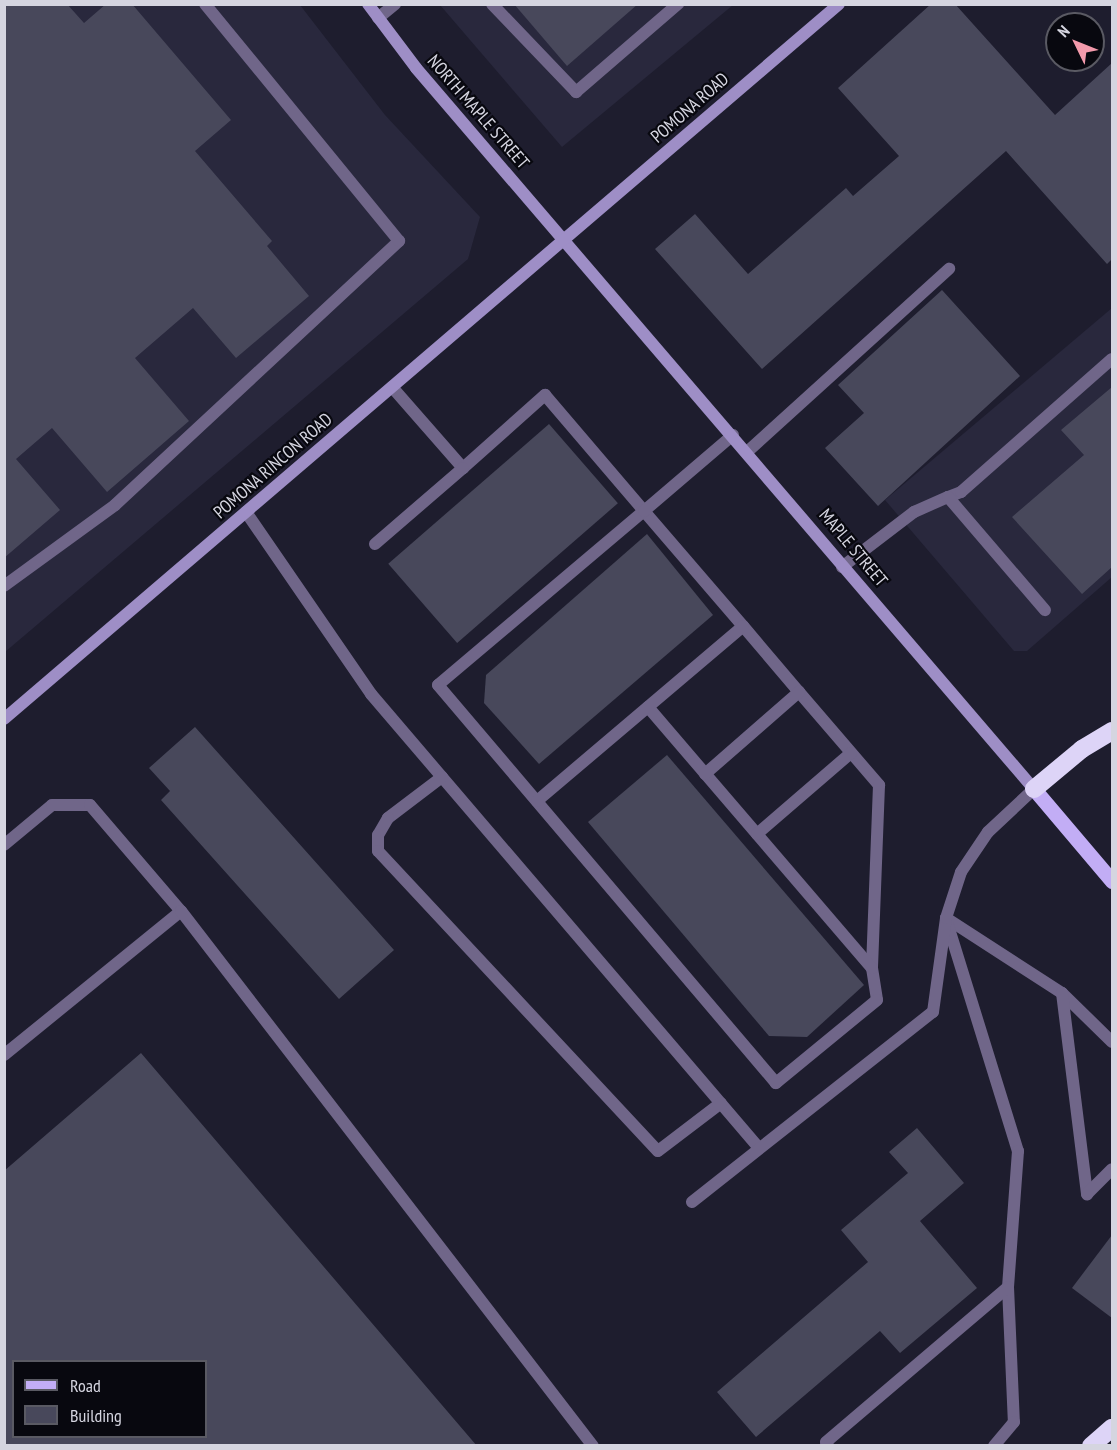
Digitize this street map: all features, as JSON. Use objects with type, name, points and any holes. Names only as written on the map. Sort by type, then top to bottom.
[{"type":"highway","points":[[1034,789],[1082,749],[1113,731]]},
{"type":"highway","points":[[1091,1446],[1113,1428]]},
{"type":"main road","name":"NORTH MAPLE STREET","points":[[368,4],[416,68],[565,239]]},
{"type":"main road","name":"POMONA ROAD","points":[[565,239],[839,4]]},
{"type":"main road","name":"POMONA RINCON ROAD","points":[[4,719],[565,239]]},
{"type":"main road","name":"MAPLE STREET","points":[[565,239],[733,435],[842,567],[1113,881]]},
{"type":"lane","points":[[4,586],[115,505],[399,241],[205,4]]},
{"type":"lane","points":[[378,18],[395,4]]},
{"type":"lane","points":[[492,4],[576,92],[678,4]]},
{"type":"lane","points":[[747,452],[949,269]]},
{"type":"lane","points":[[842,567],[914,512],[961,492],[1113,360]]},
{"type":"lane","points":[[392,387],[463,468]]},
{"type":"lane","points":[[375,544],[545,395],[644,511],[743,626],[799,692],[852,753],[879,785],[872,968],[877,1000],[776,1083],[438,685],[644,511],[733,435]]},
{"type":"lane","points":[[948,497],[1045,610]]},
{"type":"lane","points":[[246,512],[371,694],[759,1148]]},
{"type":"lane","points":[[537,801],[743,626]]},
{"type":"lane","points":[[705,774],[799,692]]},
{"type":"lane","points":[[648,707],[872,968]]},
{"type":"lane","points":[[757,834],[852,753]]},
{"type":"lane","points":[[442,777],[388,818],[378,835],[378,851],[658,1151],[721,1103]]},
{"type":"lane","points":[[692,1202],[933,1012],[946,918],[960,872],[973,851],[1034,789]]},
{"type":"lane","points":[[4,845],[52,805],[90,805],[181,911],[593,1446]]},
{"type":"lane","points":[[4,1055],[181,911]]},
{"type":"lane","points":[[946,918],[1062,993],[1113,1042]]},
{"type":"lane","points":[[946,918],[1018,1150],[1008,1287],[1014,1422],[994,1446]]},
{"type":"lane","points":[[1062,993],[1087,1194],[1113,1169]]},
{"type":"lane","points":[[828,1446],[825,1442],[1008,1287]]},
{"type":"shaded area","points":[[5,5],[300,5],[385,115],[480,217],[468,259],[5,652]]},
{"type":"shaded area","points":[[440,5],[733,5],[562,147]]},
{"type":"shaded area","points":[[1112,308],[1112,577],[1027,651],[1014,651],[885,500]]},
{"type":"building","points":[[4,4],[67,4],[84,23],[106,4],[132,4],[231,120],[195,151],[272,241],[267,246],[309,296],[236,358],[193,308],[135,358],[189,421],[107,492],[52,428],[16,459],[60,510],[4,558]]},
{"type":"building","points":[[514,4],[638,4],[567,66]]},
{"type":"building","points":[[931,4],[955,4],[1055,115],[1102,72],[1105,72],[1112,63],[1112,259],[1107,264],[1006,151],[762,369],[655,249],[695,214],[748,274],[846,188],[853,196],[899,156],[838,88]]},
{"type":"building","points":[[942,290],[1020,376],[878,506],[825,448],[864,413],[838,385]]},
{"type":"building","points":[[1112,387],[1112,567],[1082,594],[1012,517],[1084,455],[1061,430]]},
{"type":"building","points":[[549,424],[618,503],[457,643],[388,564]]},
{"type":"building","points":[[647,534],[713,615],[539,764],[484,703],[486,675]]},
{"type":"building","points":[[195,727],[394,950],[339,999],[161,800],[170,791],[149,768]]},
{"type":"building","points":[[667,755],[864,985],[807,1037],[769,1036],[588,822]]},
{"type":"building","points":[[141,1053],[477,1446],[4,1446],[4,1171]]},
{"type":"building","points":[[917,1128],[964,1183],[920,1221],[977,1288],[900,1353],[880,1331],[756,1437],[717,1392],[868,1262],[841,1230],[908,1173],[889,1152]]},
{"type":"building","points":[[1112,1235],[1112,1318],[1072,1288]]}]
